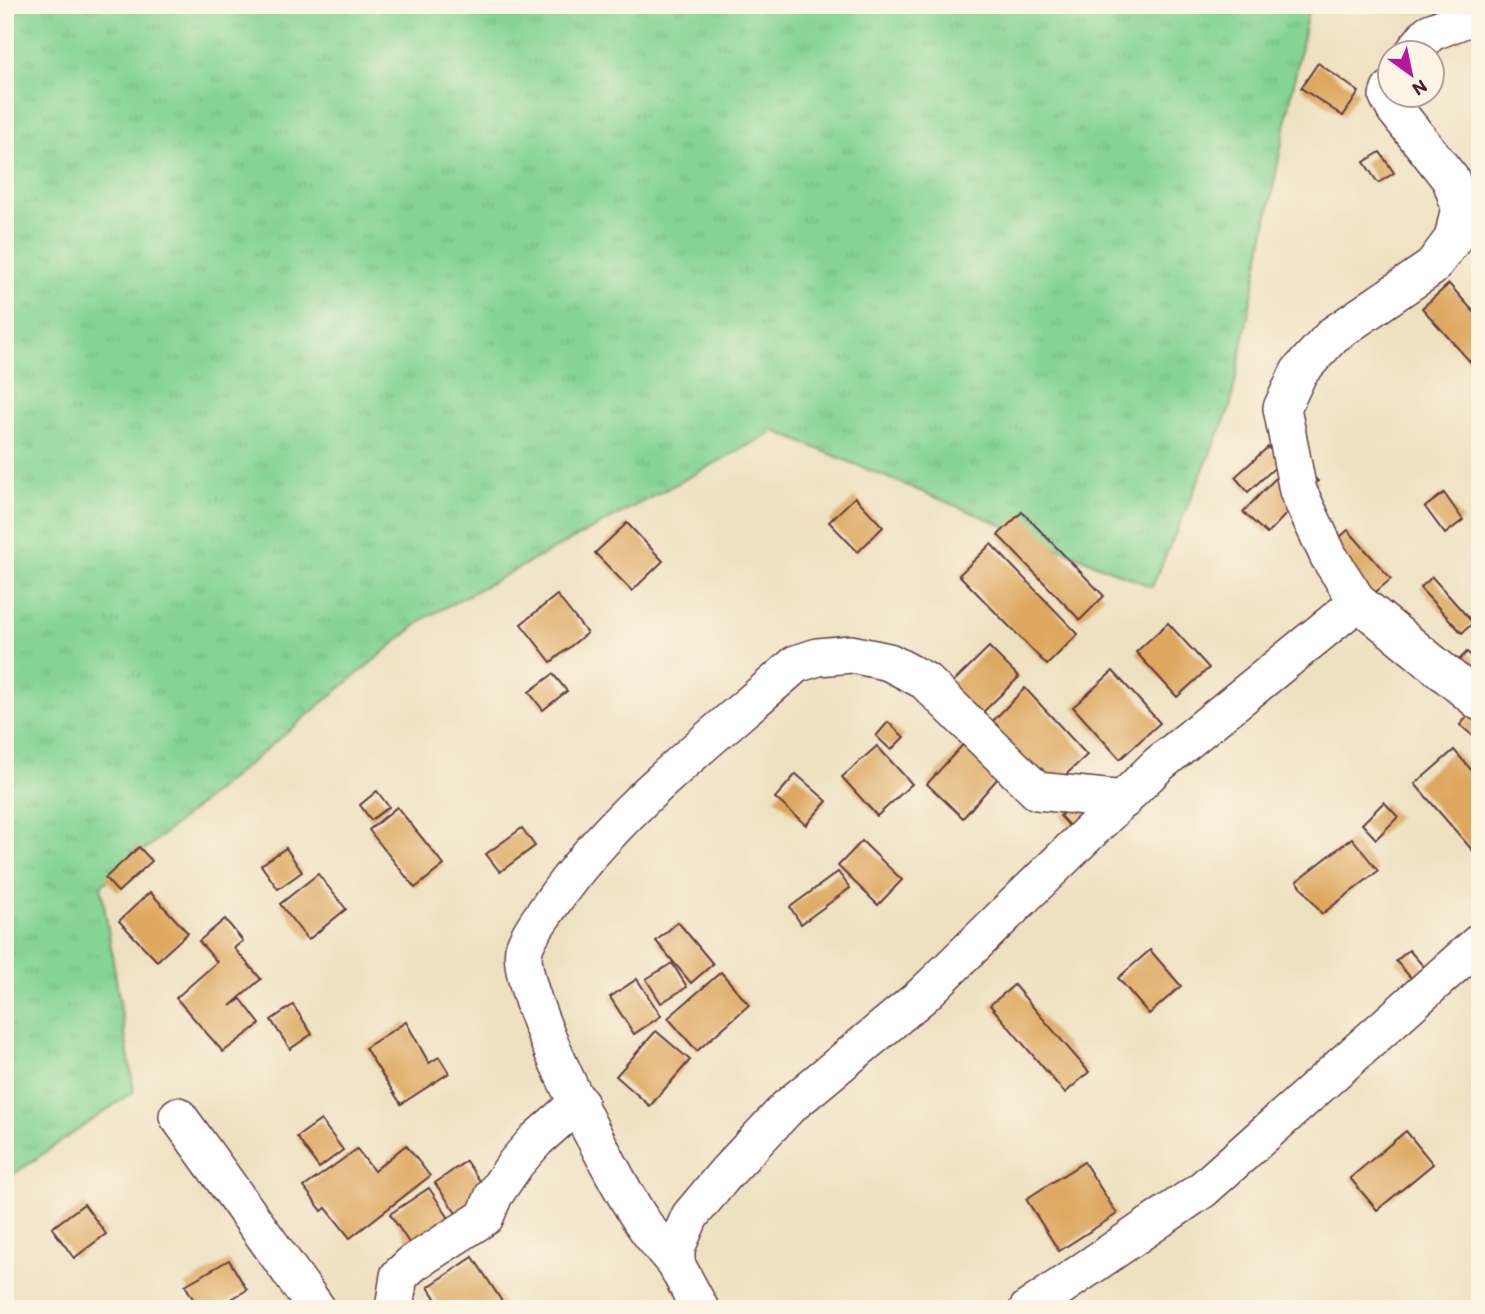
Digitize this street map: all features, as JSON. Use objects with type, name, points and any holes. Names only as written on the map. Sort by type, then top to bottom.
[{"type":"street","points":[[1425,38],[1429,33],[1480,13]]},
{"type":"street","points":[[1394,108],[1451,180],[1460,207],[1453,239],[1431,268],[1334,335],[1299,372],[1282,408],[1298,491],[1329,557],[1358,602],[1480,702]]},
{"type":"street","points":[[676,1264],[676,1248],[690,1216],[788,1107],[923,995],[1159,764],[1358,602]]},
{"type":"street","points":[[700,1309],[676,1264],[643,1223],[614,1175],[546,1036],[524,968],[524,949],[568,879],[650,791],[796,664],[818,657],[851,654],[889,662],[925,681],[1037,791],[1124,800]]},
{"type":"street","points":[[1028,1309],[1202,1190],[1480,942]]},
{"type":"street","points":[[394,1309],[400,1276],[413,1263],[485,1217],[494,1195],[523,1155],[579,1102]]},
{"type":"street","points":[[178,1116],[317,1309]]},
{"type":"green space","points":[[5,5],[1309,5],[1230,408],[1152,587],[775,431],[425,618],[101,886],[134,1091],[5,1180]]},
{"type":"building","points":[[1426,5],[1458,5],[1449,21]]},
{"type":"building","points":[[1318,63],[1359,92],[1343,116],[1301,88]]},
{"type":"building","points":[[1380,152],[1394,173],[1378,183],[1364,162]]},
{"type":"building","points":[[1449,284],[1480,319],[1480,373],[1422,308]]},
{"type":"building","points":[[1268,447],[1281,462],[1248,492],[1235,477]]},
{"type":"building","points":[[1294,459],[1318,481],[1267,534],[1243,512]]},
{"type":"building","points":[[1444,493],[1463,520],[1445,534],[1425,507]]},
{"type":"building","points":[[855,497],[883,527],[858,552],[829,522]]},
{"type":"building","points":[[1022,512],[1104,596],[1080,620],[998,535]]},
{"type":"building","points":[[627,523],[663,561],[632,591],[595,553]]},
{"type":"building","points":[[1348,530],[1391,579],[1365,601],[1323,552]]},
{"type":"building","points":[[991,544],[1078,634],[1047,665],[959,575]]},
{"type":"building","points":[[1432,577],[1473,623],[1462,633],[1420,588]]},
{"type":"building","points":[[557,595],[587,633],[551,662],[521,624]]},
{"type":"building","points":[[1168,623],[1209,668],[1177,697],[1136,652]]},
{"type":"building","points":[[1480,640],[1480,654],[1473,647]]},
{"type":"building","points":[[989,647],[1019,677],[975,720],[945,690]]},
{"type":"building","points":[[1467,652],[1480,664],[1480,691],[1454,665]]},
{"type":"building","points":[[1113,671],[1160,723],[1120,759],[1073,707]]},
{"type":"building","points":[[553,674],[567,691],[543,710],[529,692]]},
{"type":"building","points":[[1025,688],[1087,755],[1044,795],[983,731]]},
{"type":"building","points":[[1476,706],[1480,710],[1480,731],[1474,737],[1460,725]]},
{"type":"building","points":[[888,722],[904,737],[891,750],[876,736]]},
{"type":"building","points":[[969,738],[1005,770],[963,818],[927,784]]},
{"type":"building","points":[[877,746],[912,784],[877,816],[842,777]]},
{"type":"building","points":[[1454,750],[1480,780],[1480,845],[1473,851],[1415,784]]},
{"type":"building","points":[[796,774],[827,801],[806,825],[775,798]]},
{"type":"building","points":[[1091,787],[1106,803],[1075,832],[1060,816]]},
{"type":"building","points":[[377,791],[389,807],[371,820],[360,805]]},
{"type":"building","points":[[1384,802],[1398,817],[1376,839],[1362,824]]},
{"type":"building","points":[[397,807],[444,865],[415,888],[369,830]]},
{"type":"building","points":[[522,828],[535,846],[500,872],[486,854]]},
{"type":"building","points":[[1352,838],[1378,871],[1322,914],[1297,881]]},
{"type":"building","points":[[862,841],[902,880],[878,905],[838,866]]},
{"type":"building","points":[[139,847],[152,861],[118,892],[105,878]]},
{"type":"building","points":[[286,848],[302,872],[278,889],[261,865]]},
{"type":"building","points":[[838,872],[850,888],[801,924],[790,907]]},
{"type":"building","points":[[318,874],[346,909],[308,940],[280,904]]},
{"type":"building","points":[[150,892],[188,933],[157,961],[119,921]]},
{"type":"building","points":[[225,919],[243,941],[234,948],[261,979],[230,1006],[241,999],[260,1024],[223,1052],[176,998],[217,962],[199,941]]},
{"type":"building","points":[[678,922],[713,964],[691,983],[656,941]]},
{"type":"building","points":[[1150,950],[1181,986],[1149,1014],[1118,978]]},
{"type":"building","points":[[1409,950],[1424,967],[1411,978],[1396,961]]},
{"type":"building","points":[[672,963],[687,987],[661,1003],[646,979]]},
{"type":"building","points":[[721,972],[749,1005],[697,1051],[668,1018]]},
{"type":"building","points":[[637,979],[661,1016],[634,1034],[610,997]]},
{"type":"building","points":[[1014,985],[1089,1072],[1065,1093],[990,1005]]},
{"type":"building","points":[[293,1005],[312,1034],[290,1049],[271,1020]]},
{"type":"building","points":[[406,1022],[429,1063],[439,1057],[449,1073],[401,1104],[365,1048]]},
{"type":"building","points":[[656,1031],[690,1060],[650,1106],[616,1076]]},
{"type":"building","points":[[321,1120],[343,1150],[319,1168],[297,1137]]},
{"type":"building","points":[[1406,1131],[1433,1164],[1377,1210],[1350,1178]]},
{"type":"building","points":[[406,1145],[430,1176],[350,1238],[326,1208],[322,1211],[304,1187],[357,1149],[374,1171]]},
{"type":"building","points":[[466,1161],[503,1214],[472,1236],[435,1183]]},
{"type":"building","points":[[1084,1162],[1117,1214],[1059,1251],[1026,1199]]},
{"type":"building","points":[[429,1188],[464,1241],[425,1267],[390,1214]]},
{"type":"building","points":[[84,1204],[106,1234],[74,1258],[52,1228]]},
{"type":"building","points":[[473,1257],[505,1306],[501,1309],[442,1309],[428,1287]]},
{"type":"building","points":[[229,1260],[247,1290],[214,1309],[199,1309],[185,1285]]}]
